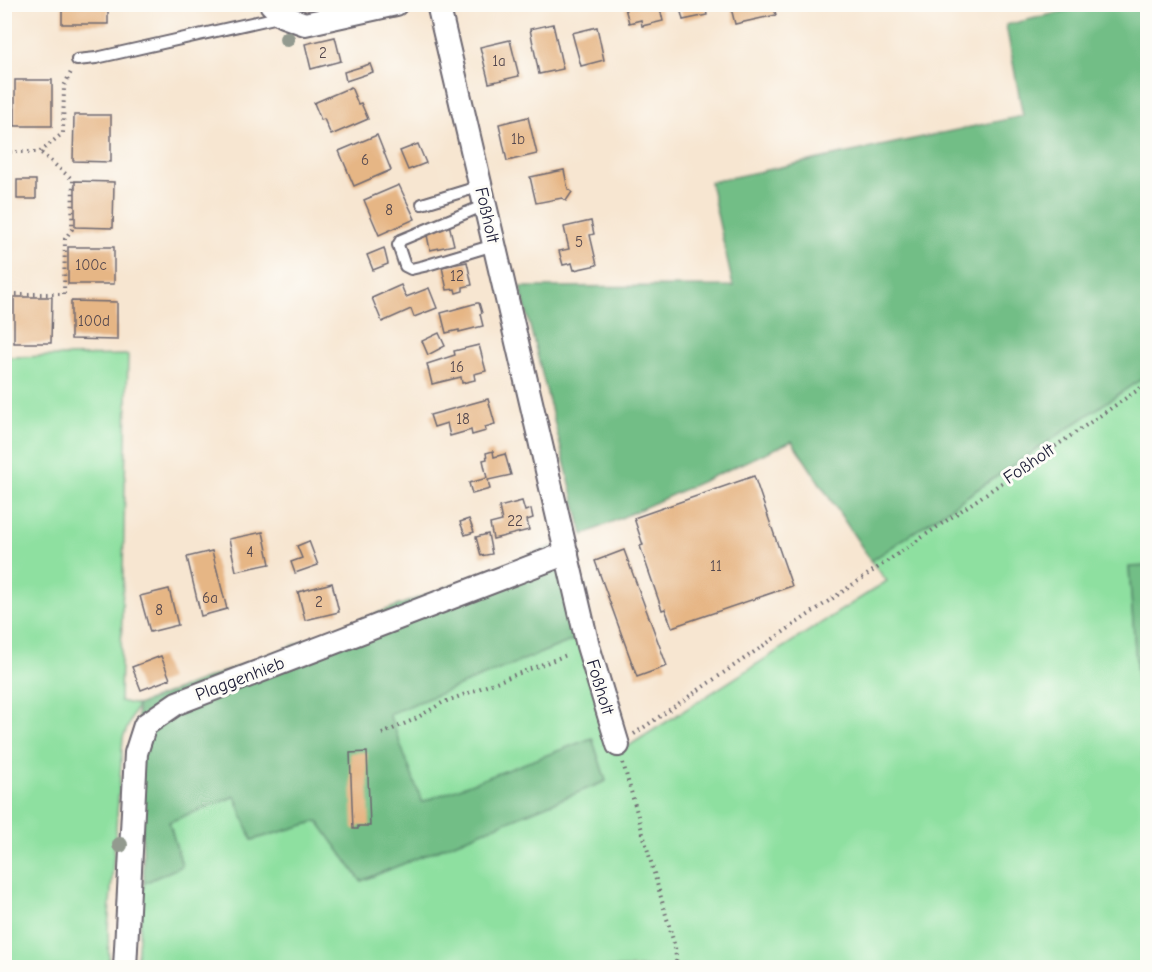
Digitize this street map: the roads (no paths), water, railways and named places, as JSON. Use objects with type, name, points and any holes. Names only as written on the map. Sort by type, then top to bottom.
[{"type":"street","points":[[277,10],[305,24],[396,4]]},
{"type":"street","name":"Foßholt","points":[[438,4],[588,646],[618,745]]},
{"type":"street","name":"Plaggenhieb","points":[[125,968],[136,753],[145,725],[177,703],[567,553]]},
{"type":"lane","points":[[77,60],[96,58],[277,10]]},
{"type":"lane","points":[[422,204],[483,195]]},
{"type":"lane","points":[[483,195],[401,240],[398,245],[405,266],[411,269],[494,245]]}]
